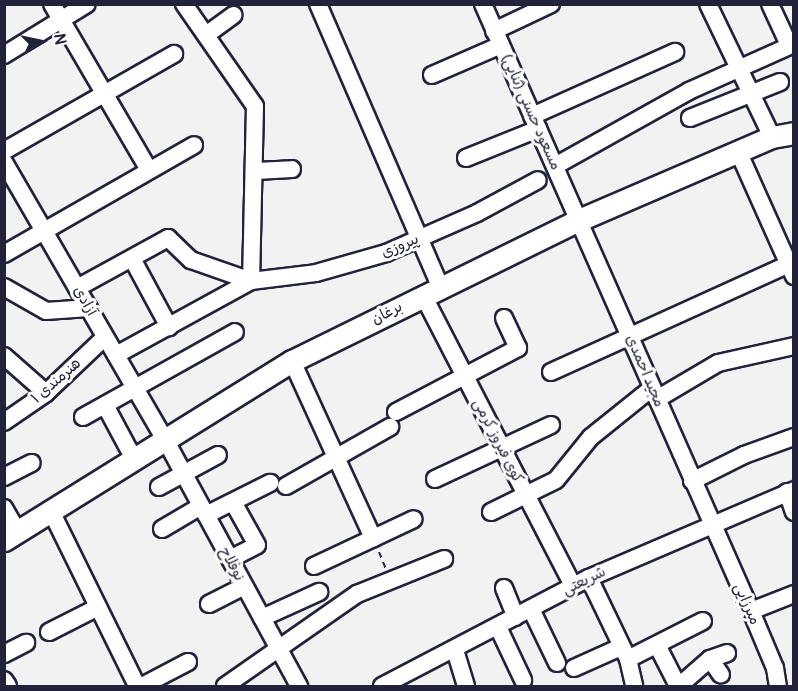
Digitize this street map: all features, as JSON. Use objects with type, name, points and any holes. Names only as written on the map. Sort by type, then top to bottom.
[{"type":"main road","name":"برغان","points":[[11,536],[292,361],[431,290],[579,220],[772,137],[794,133]]},
{"type":"street","points":[[52,4],[149,170]]},
{"type":"street","points":[[4,55],[87,4]]},
{"type":"street","points":[[184,4],[251,96],[257,118],[251,281]]},
{"type":"street","name":"کوی فیروز کرمی","points":[[318,4],[416,240],[431,290],[464,375],[573,586]]},
{"type":"street","name":"مسعود حسنی (ثنایی)","points":[[483,4],[579,220]]},
{"type":"street","points":[[432,75],[498,38],[551,4]]},
{"type":"street","points":[[708,4],[772,137]]},
{"type":"street","points":[[555,166],[738,67],[791,45],[770,4]]},
{"type":"street","points":[[206,35],[234,15]]},
{"type":"street","points":[[466,158],[675,52]]},
{"type":"street","points":[[4,152],[174,54]]},
{"type":"street","points":[[690,118],[749,91],[780,82]]},
{"type":"street","points":[[4,254],[194,145]]},
{"type":"street","points":[[551,372],[792,268],[738,151]]},
{"type":"street","name":"آزادی","points":[[4,162],[166,441]]},
{"type":"street","points":[[256,171],[292,170]]},
{"type":"street","name":"پیروزی","points":[[251,281],[351,265],[416,240],[538,180]]},
{"type":"street","name":"مجید احمدی","points":[[579,220],[710,523]]},
{"type":"street","points":[[77,288],[168,238],[191,260],[251,281]]},
{"type":"street","points":[[135,264],[168,327]]},
{"type":"street","points":[[116,355],[251,281]]},
{"type":"street","points":[[4,287],[46,311],[89,308]]},
{"type":"street","points":[[162,529],[204,511],[278,485],[336,458],[464,375],[518,348],[504,318]]},
{"type":"street","points":[[83,417],[235,332]]},
{"type":"street","name":"هنرمندی ۱","points":[[4,422],[46,393],[105,337]]},
{"type":"street","points":[[491,512],[556,480],[591,437],[654,394],[718,363],[794,346]]},
{"type":"street","points":[[4,356],[46,393]]},
{"type":"street","points":[[292,361],[372,538]]},
{"type":"street","points":[[105,405],[134,459]]},
{"type":"street","points":[[435,479],[551,425]]},
{"type":"street","points":[[692,481],[744,455],[794,437]]},
{"type":"street","name":"نوفلاح","points":[[166,441],[299,687]]},
{"type":"street","points":[[159,487],[218,455]]},
{"type":"street","points":[[4,477],[32,463]]},
{"type":"street","points":[[790,491],[794,512]]},
{"type":"street","name":"شریعتی","points":[[381,687],[589,578],[710,523],[790,491]]},
{"type":"street","points":[[230,559],[257,545],[233,502]]},
{"type":"street","points":[[4,508],[11,536]]},
{"type":"street","points":[[51,511],[137,687]]},
{"type":"street","points":[[314,566],[414,519]]},
{"type":"street","name":"میرزایی","points":[[710,523],[775,668],[778,687]]},
{"type":"street","points":[[225,687],[280,652],[357,594],[444,559]]},
{"type":"street","points":[[589,578],[625,653],[629,685]]},
{"type":"street","points":[[209,604],[244,586]]},
{"type":"street","points":[[504,588],[516,617]]},
{"type":"street","points":[[262,618],[319,592]]},
{"type":"street","points":[[751,611],[794,594]]},
{"type":"street","points":[[49,632],[98,607]]},
{"type":"street","points":[[531,609],[556,663]]},
{"type":"street","points":[[574,668],[657,645],[703,621]]},
{"type":"street","points":[[498,627],[523,680]]},
{"type":"street","points":[[4,654],[26,643]]},
{"type":"street","points":[[657,645],[679,686],[710,659],[727,653]]},
{"type":"street","points":[[455,650],[466,687]]},
{"type":"street","points":[[710,659],[721,675]]},
{"type":"street","points":[[142,687],[188,662]]},
{"type":"street","points":[[4,680],[8,687]]},
{"type":"path","points":[[372,538],[391,580]]}]
